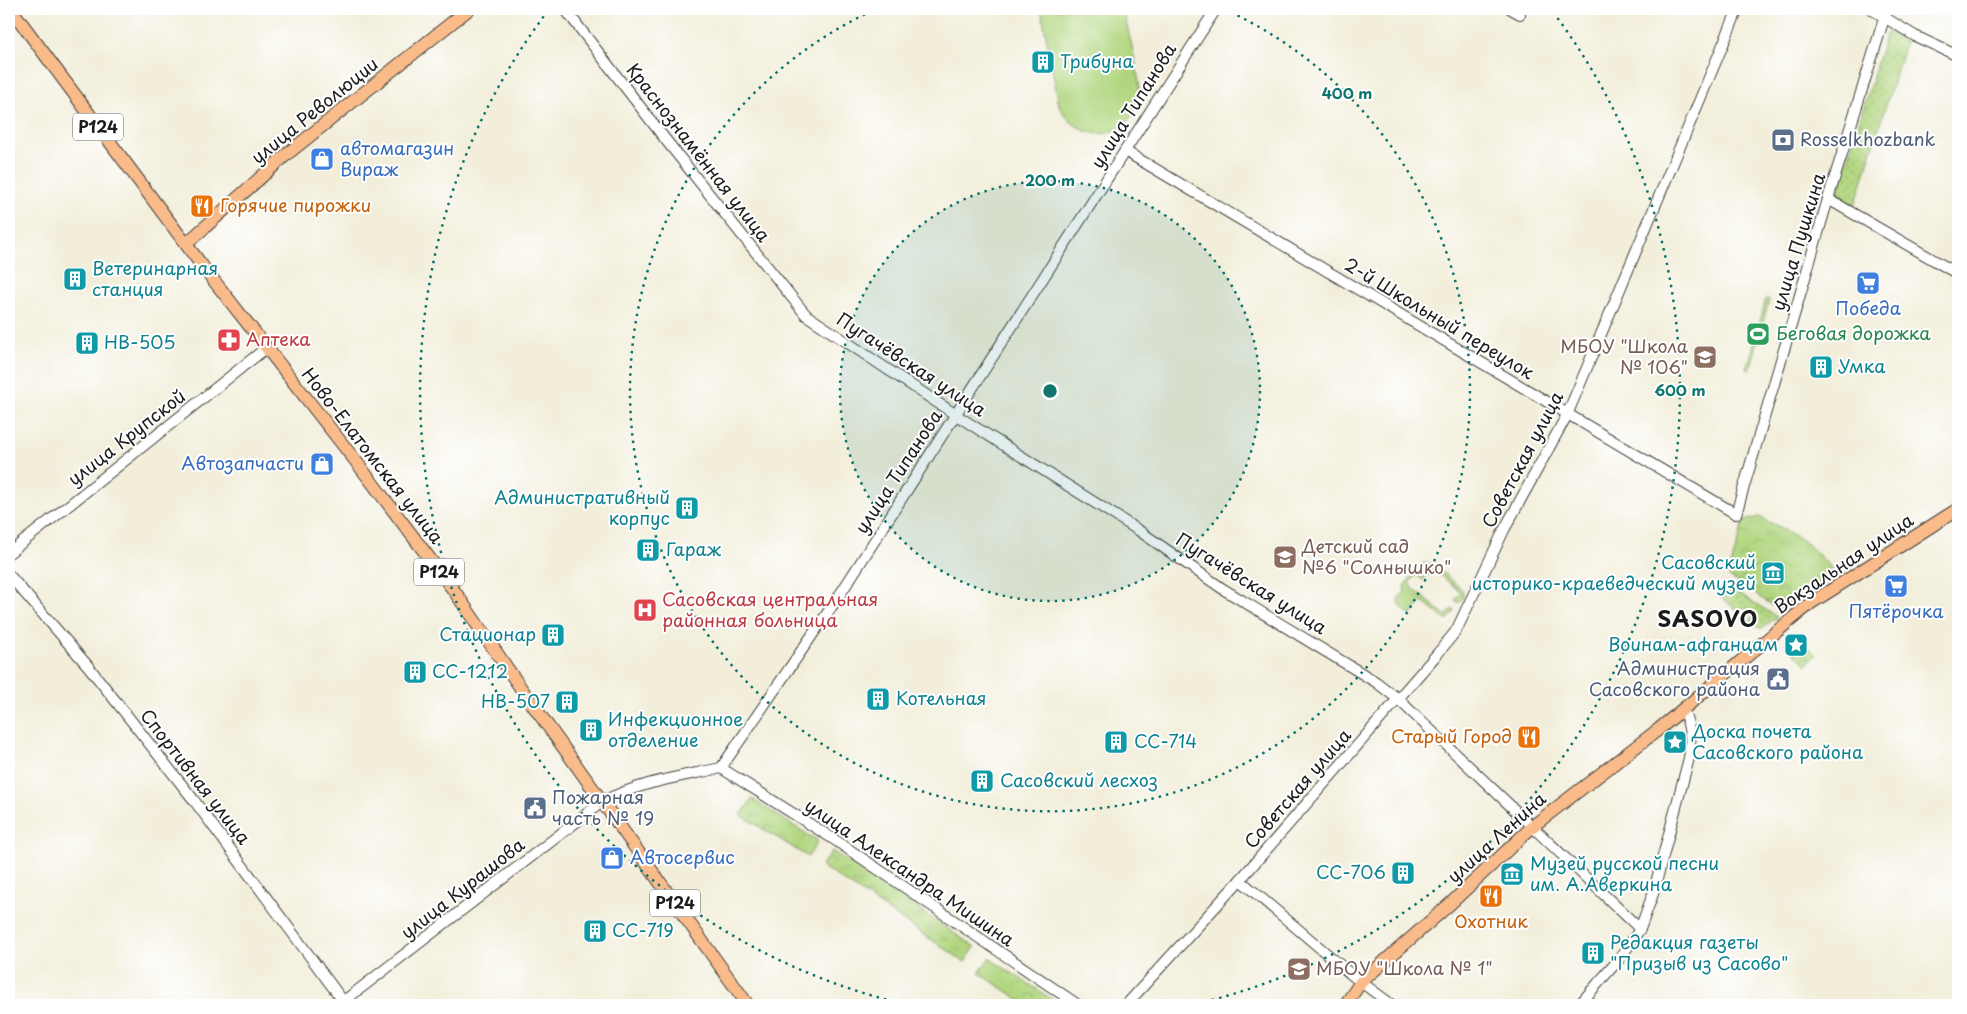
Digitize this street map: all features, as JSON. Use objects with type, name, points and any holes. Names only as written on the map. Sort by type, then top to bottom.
[{"type":"main road","name":"Ново-Елатомская улица","points":[[11,9],[186,244],[358,464],[449,585],[748,1005]]},
{"type":"main road","name":"улица Революции","points":[[186,244],[287,154],[469,9]]},
{"type":"main road","name":"Вокзальная улица","points":[[1683,709],[1811,603],[1958,509]]},
{"type":"main road","name":"улица Ленина","points":[[1345,1005],[1361,982],[1450,904],[1533,826],[1683,709]]},
{"type":"street","name":"Краснознамённая улица","points":[[565,9],[665,139],[806,316]]},
{"type":"street","name":"улица Типанова","points":[[721,768],[803,650],[1216,9]]},
{"type":"street","name":"Советская улица","points":[[1126,1005],[1240,880],[1456,631],[1504,530],[1567,415],[1738,9]]},
{"type":"street","points":[[1871,9],[1886,13],[1915,36],[1958,56]]},
{"type":"street","name":"улица Пушкина","points":[[1736,514],[1828,199],[1886,13]]},
{"type":"street","name":"2-й Школьный переулок","points":[[1125,151],[1736,514]]},
{"type":"street","points":[[1828,199],[1958,274]]},
{"type":"street","name":"Пугачёвская улица","points":[[806,316],[956,415],[1138,530],[1223,588],[1376,682],[1398,699],[1640,930]]},
{"type":"street","name":"улица Крупской","points":[[9,553],[266,348]]},
{"type":"street","name":"Спортивная улица","points":[[9,575],[88,666],[187,792],[345,1003]]},
{"type":"street","points":[[1579,1005],[1621,957],[1640,930],[1653,894],[1689,758],[1691,737],[1683,709]]},
{"type":"street","points":[[602,802],[620,793],[644,785],[721,768]]},
{"type":"street","name":"улица Александра Мишина","points":[[721,768],[835,840],[1078,1005]]},
{"type":"street","name":"улица Курашова","points":[[345,1003],[602,802]]},
{"type":"street","points":[[1240,880],[1361,982],[1392,1005]]},
{"type":"green space","points":[[1041,9],[1123,9],[1137,69],[1140,92],[1135,110],[1127,122],[1117,129],[1107,133],[1096,134],[1085,131],[1066,116],[1059,105]]},
{"type":"green space","points":[[1888,32],[1905,41],[1905,44],[1855,205],[1850,205],[1843,202],[1837,196],[1886,33]]},
{"type":"green space","name":"Беговая дорожка","points":[[1766,299],[1769,300],[1750,370],[1747,369]]},
{"type":"green space","points":[[1759,517],[1784,529],[1808,544],[1837,574],[1801,593],[1781,611],[1728,576],[1744,521]]},
{"type":"green space","points":[[1423,563],[1433,564],[1463,590],[1463,598],[1459,603],[1455,600],[1461,592],[1432,569],[1423,580],[1416,575],[1409,583],[1446,616],[1452,609],[1455,611],[1447,621],[1422,601],[1411,616],[1400,605],[1400,596],[1405,592],[1404,586]]},
{"type":"green space","points":[[1726,585],[1777,617],[1761,629],[1750,621],[1753,616],[1743,607],[1738,611],[1721,598]]},
{"type":"green space","points":[[1796,635],[1816,655],[1806,665],[1786,644]]},
{"type":"green space","points":[[752,799],[818,841],[808,857],[741,815]]},
{"type":"green space","points":[[832,851],[975,947],[965,962],[821,866]]},
{"type":"green space","points":[[989,958],[1061,1005],[1028,1005],[979,973]]},
{"type":"place","name":"Трибуна","points":[[1043,62]]},
{"type":"place","name":"Rosselkhozbank","points":[[1783,140]]},
{"type":"place","name":"автомагазин Вираж","points":[[322,159]]},
{"type":"place","name":"Горячие пирожки","points":[[202,206]]},
{"type":"place","name":"Ветеринарная станция","points":[[75,279]]},
{"type":"place","name":"Победа","points":[[1868,283]]},
{"type":"place","name":"Беговая дорожка","points":[[1758,334]]},
{"type":"place","name":"Аптека","points":[[229,340]]},
{"type":"place","name":"НВ-505","points":[[87,343]]},
{"type":"place","name":"МБОУ \"Школа № 106\"","points":[[1705,357]]},
{"type":"place","name":"Умка","points":[[1821,367]]},
{"type":"place","name":"Автозапчасти","points":[[322,464]]},
{"type":"place","name":"Административный корпус","points":[[687,508]]},
{"type":"place","name":"Гараж","points":[[648,550]]},
{"type":"place","name":"Детский сад №6 \"Солнышко\"","points":[[1285,557]]},
{"type":"place","name":"Сасовский историко-краеведческий музей","points":[[1773,573]]},
{"type":"place","name":"Пятёрочка","points":[[1896,586]]},
{"type":"place","name":"Сасовская центральная районная больница","points":[[645,610]]},
{"type":"place","name":"Стационар","points":[[553,635]]},
{"type":"place","name":"Воинам-афганцам","points":[[1796,645]]},
{"type":"place","name":"СС-1212","points":[[415,672]]},
{"type":"place","name":"Администрация Сасовского района","points":[[1778,679]]},
{"type":"place","name":"Котельная","points":[[878,699]]},
{"type":"place","name":"НВ-507","points":[[567,702]]},
{"type":"place","name":"Инфекционное отделение","points":[[591,730]]},
{"type":"place","name":"Старый Город","points":[[1529,737]]},
{"type":"place","name":"СС-714","points":[[1116,742]]},
{"type":"place","name":"Доска почета Сасовского района","points":[[1675,742]]},
{"type":"place","name":"Сасовский лесхоз","points":[[982,781]]},
{"type":"place","name":"Пожарная часть № 19","points":[[535,808]]},
{"type":"place","name":"Автосервис","points":[[612,858]]},
{"type":"place","name":"СС-706","points":[[1403,873]]},
{"type":"place","name":"Музей русской песни им. А.Аверкина","points":[[1512,874]]},
{"type":"place","name":"Охотник","points":[[1491,896]]},
{"type":"place","name":"СС-719","points":[[595,931]]},
{"type":"place","name":"Редакция газеты \"Призыв из Сасово\"","points":[[1593,953]]},
{"type":"place","name":"МБОУ \"Школа № 1\"","points":[[1299,969]]},
{"type":"district","name":"SASOVO","points":[[1708,619]]}]
